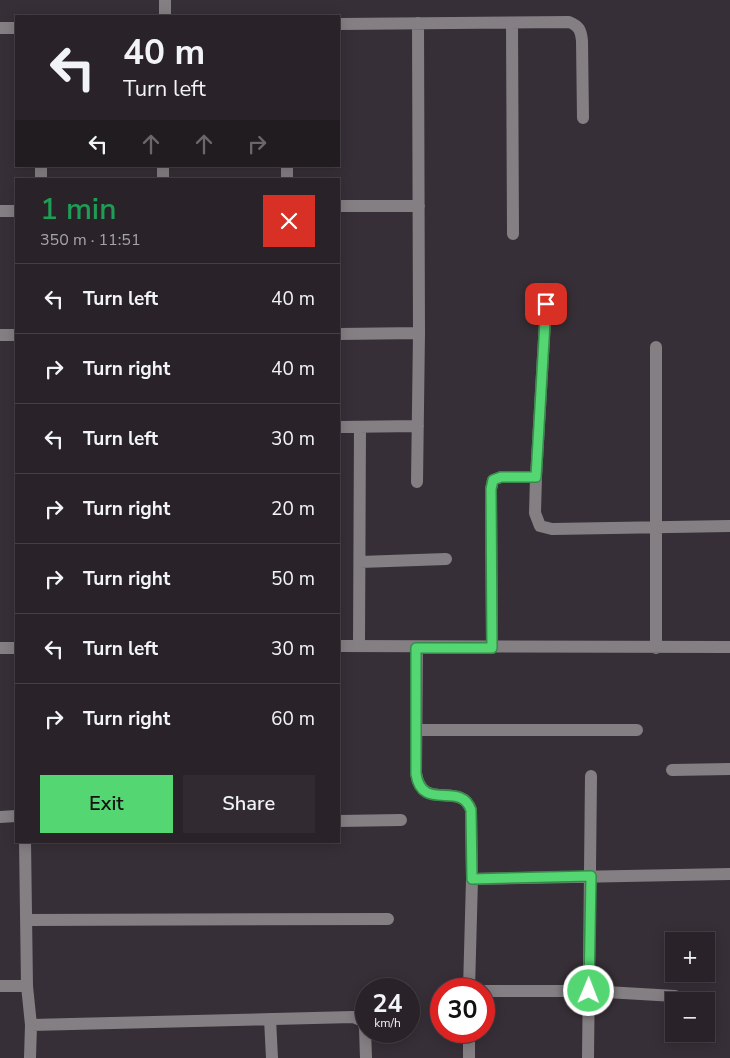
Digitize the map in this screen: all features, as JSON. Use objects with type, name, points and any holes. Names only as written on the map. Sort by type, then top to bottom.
[{"type":"street","points":[[165,0],[165,15]]},
{"type":"street","points":[[340,24],[569,22],[577,25],[581,31],[583,118]]},
{"type":"street","points":[[417,482],[419,333],[418,23]]},
{"type":"street","points":[[512,23],[513,234]]},
{"type":"street","points":[[0,28],[15,28]]},
{"type":"street","points":[[340,206],[419,206]]},
{"type":"street","points":[[0,211],[15,211]]},
{"type":"street","points":[[546,304],[535,513],[540,526],[552,529],[730,526]]},
{"type":"street","points":[[340,334],[419,333]]},
{"type":"street","points":[[0,335],[15,335]]},
{"type":"street","points":[[656,347],[656,648]]},
{"type":"street","points":[[340,428],[418,426]]},
{"type":"street","points":[[359,646],[360,427]]},
{"type":"street","points":[[492,648],[491,489],[493,480],[501,477],[536,477]]},
{"type":"street","points":[[360,562],[446,559]]},
{"type":"street","points":[[340,646],[416,648],[730,647]]},
{"type":"street","points":[[0,648],[15,648]]},
{"type":"street","points":[[416,648],[416,774],[418,784],[422,791],[462,798],[468,802],[471,810],[472,879],[469,978]]},
{"type":"street","points":[[416,730],[637,730]]},
{"type":"street","points":[[672,770],[730,769]]},
{"type":"street","points":[[588,1058],[591,776]]},
{"type":"street","points":[[0,817],[15,816]]},
{"type":"street","points":[[340,821],[401,820]]},
{"type":"street","points":[[25,843],[27,986],[31,1025],[30,1058]]},
{"type":"street","points":[[472,879],[730,874]]},
{"type":"street","points":[[26,920],[388,918]]},
{"type":"street","points":[[0,986],[27,986]]},
{"type":"street","points":[[495,991],[589,991],[665,995]]},
{"type":"street","points":[[31,1025],[353,1017],[363,1021],[366,1058]]},
{"type":"street","points":[[270,1019],[272,1058]]},
{"type":"street","points":[[469,1043],[469,1058]]},
{"type":"route","points":[[546,304],[536,477],[501,477],[493,480],[491,489],[492,648],[416,648],[416,774],[422,791],[462,798],[468,802],[471,810],[472,879],[591,876],[589,991]]}]
